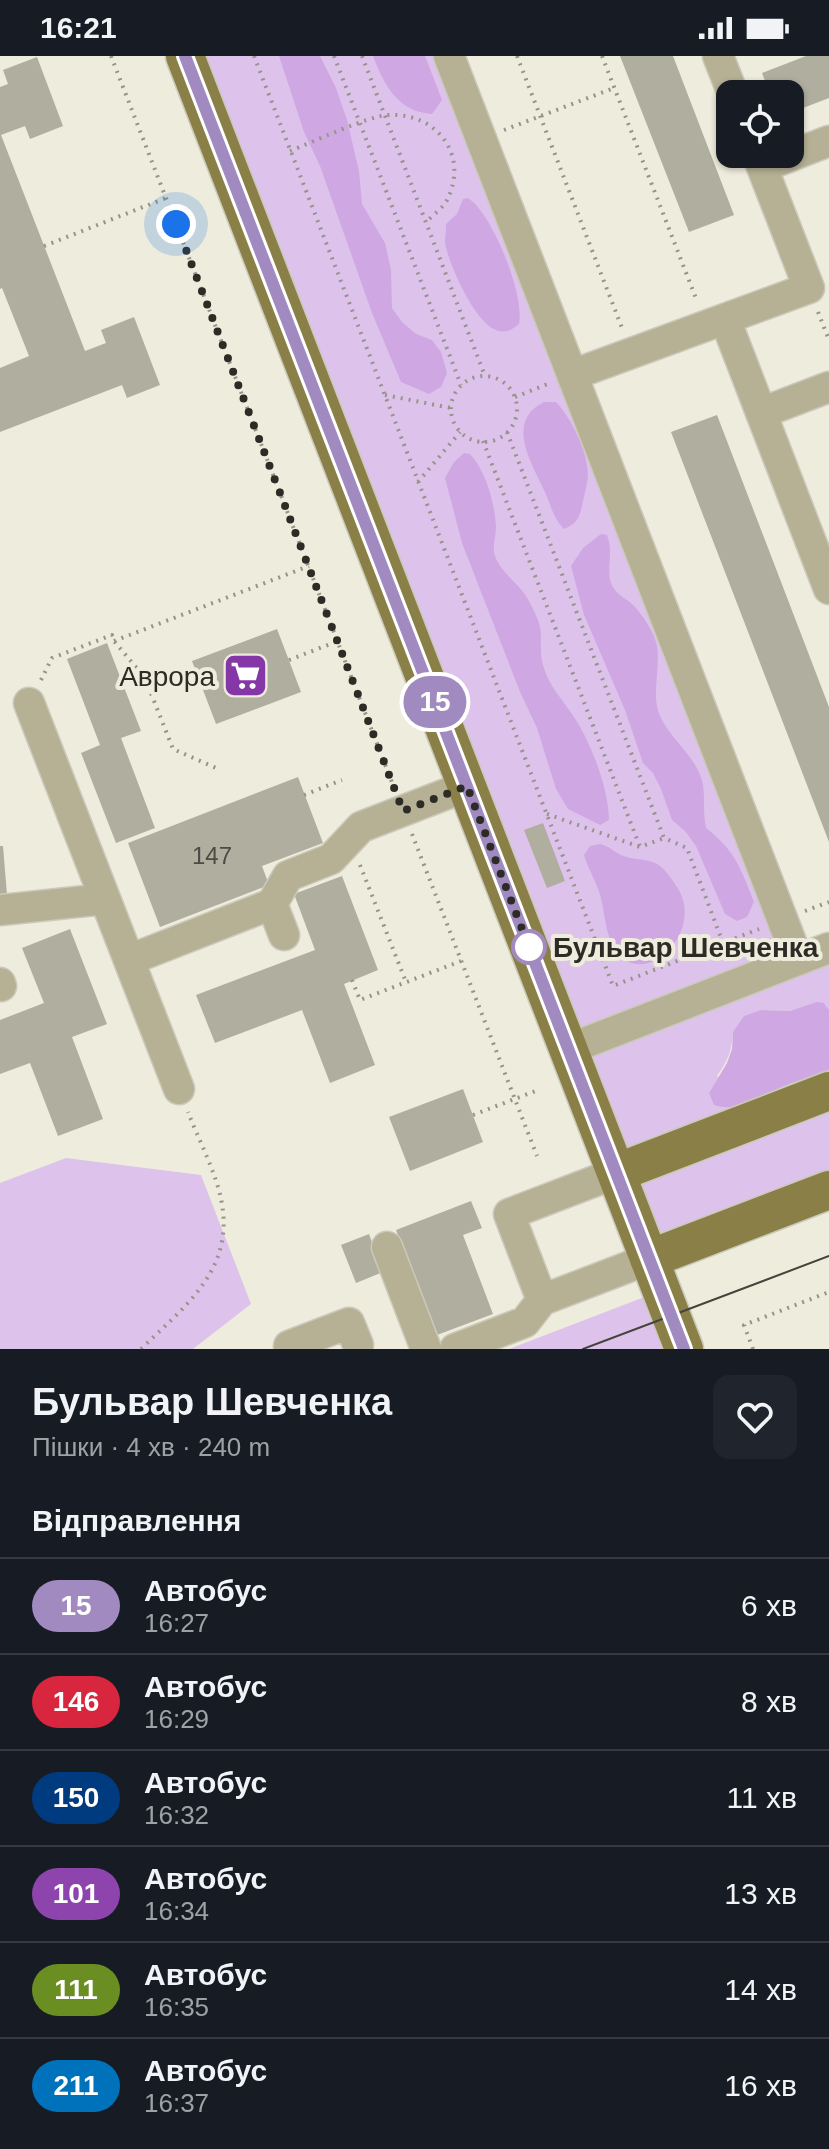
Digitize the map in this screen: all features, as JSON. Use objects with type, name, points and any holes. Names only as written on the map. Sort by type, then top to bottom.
[{"type":"main road","points":[[185,56],[684,1349]]},
{"type":"main road","points":[[616,1173],[829,1091]]},
{"type":"main road","points":[[649,1259],[829,1190]]},
{"type":"street","points":[[449,56],[798,960]]},
{"type":"street","points":[[718,56],[727,80]]},
{"type":"street","points":[[804,148],[829,141]]},
{"type":"street","points":[[572,375],[809,288],[762,168]]},
{"type":"street","points":[[716,322],[761,413],[829,589]]},
{"type":"street","points":[[761,413],[829,387]]},
{"type":"street","points":[[29,703],[179,1089]]},
{"type":"street","points":[[129,960],[272,904],[288,876],[331,859],[361,827],[467,786]]},
{"type":"street","points":[[0,910],[105,899]]},
{"type":"street","points":[[272,904],[284,935]]},
{"type":"street","points":[[569,1049],[829,948]]},
{"type":"street","points":[[542,1300],[509,1214],[616,1173]]},
{"type":"street","points":[[387,1247],[426,1349]]},
{"type":"street","points":[[455,1349],[525,1322],[542,1300],[649,1259]]},
{"type":"street","points":[[290,1349],[289,1346],[349,1323],[358,1345]]},
{"type":"path","points":[[111,56],[537,1156]]},
{"type":"path","points":[[254,56],[613,986],[829,902]]},
{"type":"path","points":[[334,56],[461,385]]},
{"type":"path","points":[[362,56],[485,376]]},
{"type":"path","points":[[517,56],[632,353]]},
{"type":"path","points":[[602,56],[716,322]]},
{"type":"path","points":[[481,139],[614,88]]},
{"type":"path","points":[[290,151],[385,115],[412,116],[436,128],[451,150],[455,177],[446,203],[426,222]]},
{"type":"path","points":[[44,246],[166,198]]},
{"type":"path","points":[[515,397],[572,375]]},
{"type":"path","points":[[485,376],[498,378],[508,386],[515,397],[517,409],[514,422],[507,432],[496,439],[483,441],[471,439],[460,431],[453,420],[451,408],[454,395],[461,385],[472,378],[485,376]]},
{"type":"path","points":[[385,395],[451,408]]},
{"type":"path","points":[[418,482],[460,431]]},
{"type":"path","points":[[507,432],[664,838]]},
{"type":"path","points":[[483,441],[640,847]]},
{"type":"path","points":[[114,641],[309,566]]},
{"type":"path","points":[[52,658],[112,635],[145,678],[173,749],[216,768]]},
{"type":"path","points":[[289,660],[338,641]]},
{"type":"path","points":[[304,795],[342,780]]},
{"type":"path","points":[[547,814],[640,847],[664,838],[687,848],[723,943]]},
{"type":"path","points":[[350,838],[406,982]]},
{"type":"path","points":[[352,980],[360,1000],[461,960]]},
{"type":"path","points":[[141,1349],[197,1295],[222,1250],[221,1200],[179,1089]]},
{"type":"path","points":[[473,1115],[538,1090]]},
{"type":"path","points":[[753,1349],[744,1325],[829,1292]]},
{"type":"shaded area","points":[[199,56],[436,56],[783,951],[576,1030]]},
{"type":"shaded area","points":[[279,56],[320,56],[336,88],[359,171],[362,204],[385,243],[391,270],[392,308],[402,322],[416,334],[432,340],[441,352],[447,373],[441,387],[429,394],[401,382],[372,313],[320,166],[304,132]]},
{"type":"shaded area","points":[[373,56],[425,56],[442,100],[432,114],[420,112],[401,102],[388,87]]},
{"type":"shaded area","points":[[468,198],[487,220],[512,276],[520,311],[519,324],[508,331],[496,330],[480,317],[464,292],[447,253],[446,224],[457,214],[463,199]]},
{"type":"shaded area","points":[[544,402],[556,402],[568,417],[578,436],[587,467],[588,479],[580,514],[573,524],[564,529],[554,515],[524,443],[526,420],[532,410]]},
{"type":"shaded area","points":[[464,453],[470,454],[476,461],[489,488],[495,518],[496,559],[533,609],[540,626],[541,658],[545,672],[593,753],[608,808],[609,820],[600,825],[568,809],[556,789],[537,728],[462,543],[445,478],[454,462]]},
{"type":"shaded area","points":[[601,534],[607,535],[609,542],[613,587],[640,613],[655,640],[658,710],[700,776],[706,828],[731,852],[754,902],[747,917],[737,921],[725,914],[696,846],[672,820],[653,773],[643,763],[625,710],[584,615],[571,566],[583,548]]},
{"type":"shaded area","points":[[600,844],[625,857],[657,864],[677,887],[684,904],[684,921],[669,950],[657,960],[643,964],[630,962],[613,946],[600,895],[584,855],[590,846]]},
{"type":"shaded area","points":[[829,962],[829,1010],[824,1003],[790,1011],[761,1010],[733,1032],[729,1055],[717,1076],[746,1105],[780,1088],[829,1070],[829,1078],[624,1156],[586,1057]]},
{"type":"shaded area","points":[[817,1002],[824,1003],[829,1010],[829,1070],[740,1106],[714,1105],[709,1093],[727,1063],[733,1032],[744,1016],[761,1010],[790,1011]]},
{"type":"shaded area","points":[[829,1104],[829,1176],[657,1242],[633,1180]]},
{"type":"shaded area","points":[[66,1158],[201,1175],[251,1304],[193,1349],[0,1349],[0,1183]]},
{"type":"shaded area","points":[[647,1296],[668,1349],[509,1349]]},
{"type":"building","points":[[620,56],[673,56],[734,215],[689,232]]},
{"type":"building","points":[[806,56],[829,56],[829,98],[804,108],[804,80],[765,80],[762,73]]},
{"type":"building","points":[[37,57],[63,126],[30,139],[25,126],[1,135],[85,351],[106,343],[101,330],[134,317],[160,385],[127,398],[122,385],[0,432],[0,368],[29,356],[0,289],[0,87],[8,84],[3,70]]},
{"type":"building","points":[[717,415],[829,707],[829,842],[671,432]]},
{"type":"building","points":[[277,629],[301,692],[216,724],[192,661]]},
{"type":"building","points":[[107,643],[141,731],[121,738],[155,828],[116,843],[81,753],[100,745],[67,659]]},
{"type":"building","points":[[298,777],[323,843],[262,866],[269,885],[160,927],[128,843]]},
{"type":"building","points":[[543,823],[565,881],[547,888],[524,830]]},
{"type":"building","points":[[0,846],[3,846],[7,895],[0,896]]},
{"type":"building","points":[[342,876],[378,970],[344,984],[375,1065],[330,1083],[302,1010],[215,1043],[196,995],[315,950],[294,894]]},
{"type":"building","points":[[70,929],[107,1024],[72,1037],[103,1119],[58,1136],[30,1063],[0,1074],[0,1020],[44,1003],[22,948]]},
{"type":"building","points":[[463,1089],[483,1142],[410,1171],[389,1117]]},
{"type":"building","points":[[471,1201],[482,1228],[463,1235],[493,1314],[437,1335],[396,1230]]},
{"type":"building","points":[[369,1234],[383,1272],[356,1283],[341,1245]]},
{"type":"tram line","points":[[583,1349],[829,1256]]},
{"type":"bus line","name":"15","points":[[185,56],[684,1349]]},
{"type":"place","name":"Аврора","points":[[246,676]]},
{"type":"place","name":"Бульвар Шевченка","points":[[529,947]]},
{"type":"route","points":[[176,224],[403,811],[467,786],[529,947]]}]
